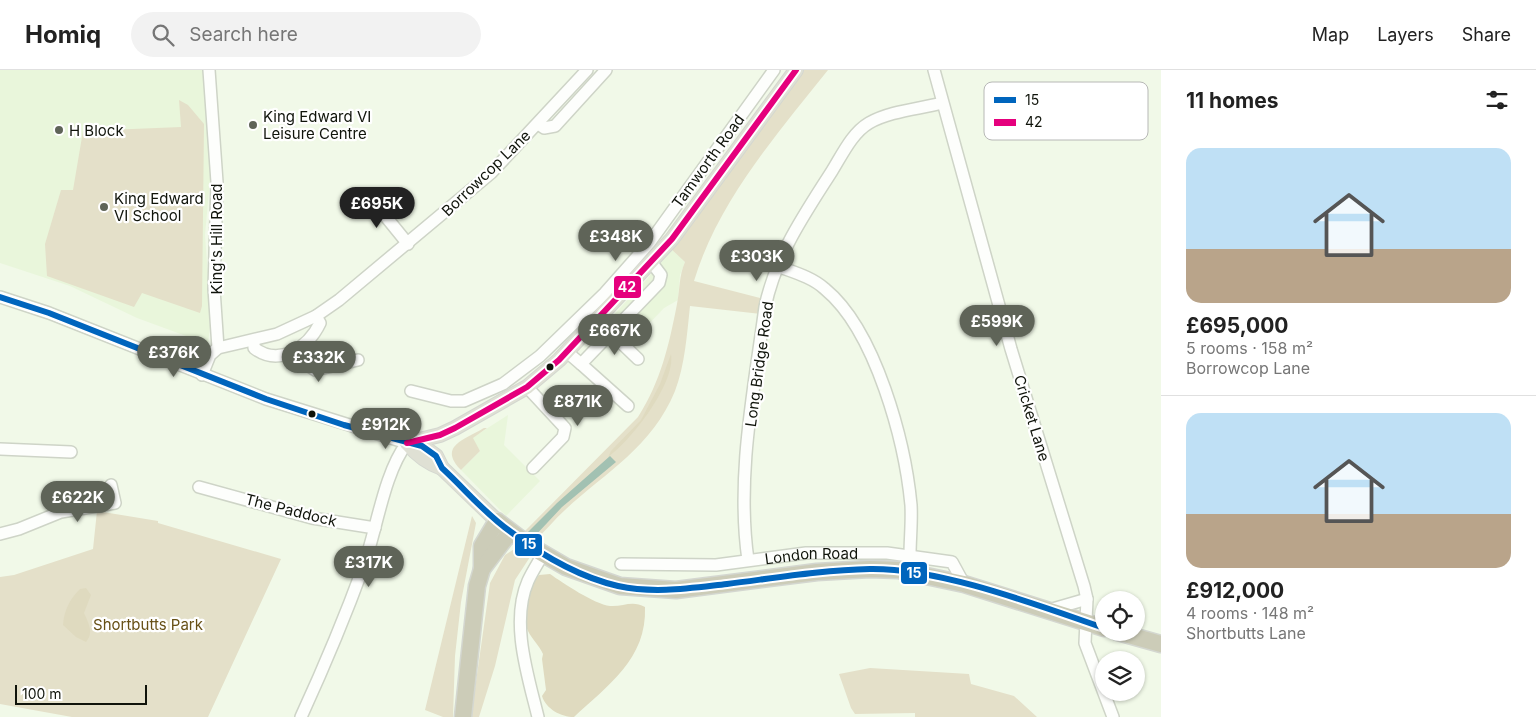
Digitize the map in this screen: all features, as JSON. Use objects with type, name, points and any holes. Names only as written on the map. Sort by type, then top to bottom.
[{"type":"highway","points":[[463,717],[475,600],[482,569],[481,551],[484,540],[496,521]]},
{"type":"highway","name":"London Road","points":[[496,521],[526,543],[566,567],[604,582],[646,590],[676,590],[817,572],[870,569],[898,570],[964,584],[1095,625]]},
{"type":"highway","points":[[482,569],[526,543]]},
{"type":"highway","points":[[1145,640],[1161,644]]},
{"type":"main road","name":"Tamworth Road","points":[[407,443],[440,435],[455,428],[529,386],[567,352],[652,262],[682,225],[796,70]]},
{"type":"main road","name":"Tamworth Road","points":[[407,443],[440,425],[483,412]]},
{"type":"main road","name":"Tamworth Road","points":[[442,468],[442,447],[455,428]]},
{"type":"main road","name":"London Road","points":[[407,443],[417,455],[442,468],[496,521]]},
{"type":"main road","points":[[481,506],[484,540]]},
{"type":"street","name":"King's Hill Road","points":[[208,70],[216,182],[214,289],[218,348]]},
{"type":"street","name":"Borrowcop Lane","points":[[218,348],[277,334],[316,316],[408,244],[491,173],[587,70]]},
{"type":"street","name":"Borrowcop Lane","points":[[538,124],[544,128],[555,126],[606,70]]},
{"type":"street","name":"Cricket Lane","points":[[934,70],[1011,349],[1087,600],[1085,643],[1112,717]]},
{"type":"street","name":"Tamworth Road","points":[[411,391],[451,401],[464,401],[486,393],[520,371],[563,334],[629,268],[650,242],[771,74],[784,86]]},
{"type":"street","name":"Long Bridge Road","points":[[748,560],[743,527],[748,445],[770,284],[789,237],[849,145],[861,130],[880,118],[942,103]]},
{"type":"street","points":[[385,206],[382,212],[385,219],[408,244]]},
{"type":"street","points":[[581,364],[659,283],[661,275],[652,262]]},
{"type":"street","points":[[777,266],[804,276],[826,289],[851,318],[869,349],[882,380],[907,470],[911,508],[910,555]]},
{"type":"street","points":[[0,297],[49,312],[266,400],[407,443],[395,460],[375,528],[343,622],[301,717]]},
{"type":"street","points":[[254,340],[254,348],[263,355],[294,352],[301,348],[316,331],[320,323],[316,316]]},
{"type":"street","points":[[611,333],[638,359]]},
{"type":"street","points":[[202,375],[210,355],[218,348]]},
{"type":"street","points":[[294,352],[300,360],[315,370],[358,360]]},
{"type":"street","points":[[567,352],[628,406]]},
{"type":"street","points":[[520,371],[529,386],[565,428],[563,437],[533,468]]},
{"type":"street","points":[[0,450],[72,452]]},
{"type":"street","points":[[0,534],[18,530],[61,512],[116,507],[111,485]]},
{"type":"street","name":"The Paddock","points":[[205,486],[312,518],[375,528]]},
{"type":"street","points":[[526,543],[527,582],[522,609],[524,651],[538,717]]},
{"type":"street","name":"London Road","points":[[621,564],[646,566],[716,565],[806,553],[910,555],[952,562],[964,584]]},
{"type":"street","points":[[646,566],[646,590]]},
{"type":"street","points":[[1049,610],[1087,600]]},
{"type":"shaded area","name":"King Edward VI School","points":[[0,70],[212,70],[210,180],[205,235],[211,318],[208,344],[137,318],[70,286],[0,263]]},
{"type":"shaded area","points":[[670,248],[685,262],[680,275],[678,300],[664,308],[631,342],[609,320],[648,278]]},
{"type":"shaded area","points":[[671,354],[671,366],[666,380],[650,410],[628,438],[608,457],[611,451],[641,420],[660,384]]},
{"type":"shaded area","points":[[508,415],[504,445],[540,481],[506,516],[461,470],[480,451],[472,438]]},
{"type":"shaded area","points":[[610,456],[616,462],[562,507],[533,538],[526,534],[557,503]]},
{"type":"shaded area","points":[[550,574],[579,593],[603,604],[615,606],[636,604],[645,607],[644,625],[640,642],[623,670],[574,717],[564,716],[550,708],[544,701],[542,696],[546,690],[543,654],[526,625],[525,610],[535,580],[539,575]]},
{"type":"shaded area","points":[[86,588],[91,595],[84,613],[90,632],[86,642],[76,637],[63,625],[70,601],[80,589]]},
{"type":"green space","points":[[800,70],[828,70],[770,144],[733,196],[718,223],[694,281],[764,299],[761,314],[690,306],[681,371],[675,391],[654,428],[627,457],[565,510],[536,540],[524,532],[638,417],[646,403],[653,390],[667,348],[685,262],[670,248]]},
{"type":"green space","points":[[179,100],[188,105],[204,124],[202,306],[200,313],[142,293],[134,307],[47,276],[45,244],[61,190],[73,190],[83,131],[181,127]]},
{"type":"green space","points":[[487,428],[473,438],[480,451],[461,470],[452,455],[453,449],[456,444]]},
{"type":"green space","name":"Shortbutts Park","points":[[97,511],[158,521],[158,523],[281,559],[208,717],[72,717],[0,704],[0,577],[14,575],[93,549]]},
{"type":"green space","points":[[472,516],[476,523],[461,602],[455,656],[453,717],[443,717],[425,710]]},
{"type":"green space","points":[[516,548],[530,557],[515,580],[495,666],[479,717],[471,717],[490,583],[505,555]]},
{"type":"green space","points":[[870,668],[969,674],[971,684],[1014,696],[1037,717],[915,717],[915,713],[855,714],[839,674]]},
{"type":"transit line","name":"42","points":[[407,443],[440,435],[455,428],[527,387],[559,360],[672,239],[796,70]]},
{"type":"transit line","name":"15","points":[[0,297],[49,313],[266,399],[344,425],[422,446],[436,456],[442,468],[484,509],[523,541],[562,565],[604,582],[618,586],[659,590],[834,571],[897,570],[957,581],[1095,625]]},
{"type":"place","name":"King Edward VI Leisure Centre","points":[[253,125]]},
{"type":"place","name":"H Block","points":[[59,130]]},
{"type":"place","name":"King Edward VI School","points":[[104,207]]}]
